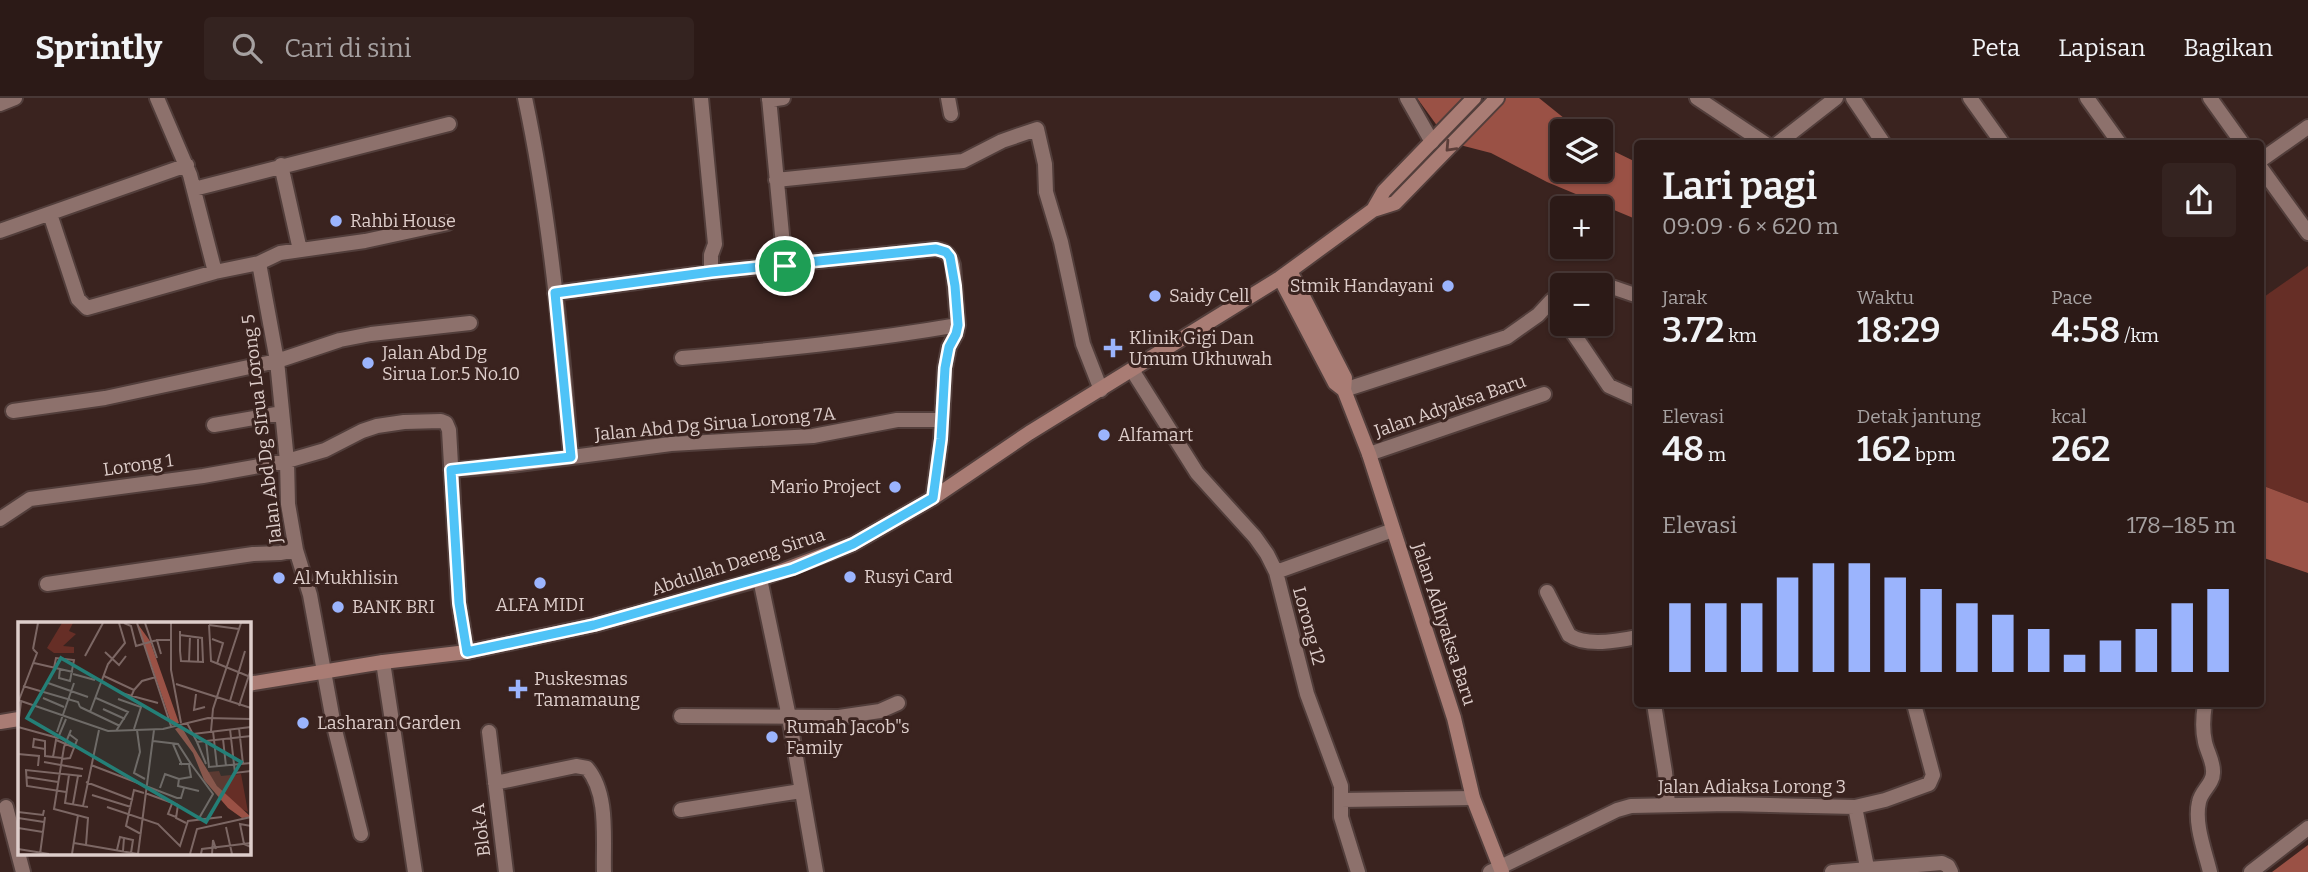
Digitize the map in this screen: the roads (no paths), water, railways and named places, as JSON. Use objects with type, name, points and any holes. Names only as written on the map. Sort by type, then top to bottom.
[{"type":"main road","name":"Abdullah Daeng Sirua","points":[[250,684],[383,662],[467,652],[594,625],[760,579],[853,544],[933,498],[1029,433],[1285,275],[1373,211],[1384,191],[1474,98]]},
{"type":"main road","points":[[1373,211],[1395,203],[1497,98]]},
{"type":"main road","points":[[1285,275],[1335,383],[1344,390]]},
{"type":"main road","name":"Jalan Adhyaksa Baru","points":[[1344,390],[1369,454],[1454,718],[1473,798],[1497,871]]},
{"type":"main road","points":[[0,722],[18,719]]},
{"type":"street","points":[[0,104],[15,98]]},
{"type":"street","points":[[157,98],[187,165],[215,272]]},
{"type":"street","points":[[525,98],[555,293],[571,457]]},
{"type":"street","points":[[701,98],[715,244],[711,255],[711,272]]},
{"type":"street","points":[[947,98],[951,114]]},
{"type":"street","points":[[1407,98],[1432,142]]},
{"type":"street","points":[[1697,98],[1769,140]]},
{"type":"street","points":[[1778,140],[1836,98]]},
{"type":"street","points":[[1853,98],[1881,140]]},
{"type":"street","points":[[1970,98],[2000,140]]},
{"type":"street","points":[[2087,98],[2117,140]]},
{"type":"street","points":[[2210,98],[2240,140]]},
{"type":"street","points":[[773,99],[776,180],[785,266]]},
{"type":"street","points":[[194,189],[449,124]]},
{"type":"street","points":[[2264,158],[2308,127]]},
{"type":"street","points":[[776,180],[963,161],[1002,141],[1037,129],[1045,164],[1046,192],[1061,242],[1083,344],[1101,390]]},
{"type":"street","points":[[0,230],[187,165]]},
{"type":"street","points":[[281,165],[300,250]]},
{"type":"street","points":[[2264,172],[2308,233]]},
{"type":"street","points":[[50,214],[78,299],[87,308],[215,272],[259,263],[280,253],[365,241],[448,223]]},
{"type":"street","points":[[555,293],[711,272],[936,249],[946,252],[950,257],[955,286],[958,325],[949,347],[945,368],[933,498]]},
{"type":"street","name":"Jalan Abd Dg SIrua Lorong 5","points":[[259,263],[276,361],[287,461],[288,504],[296,550],[310,595],[334,726],[361,834]]},
{"type":"street","points":[[1613,287],[1634,295]]},
{"type":"street","points":[[1344,390],[1507,337],[1550,303]]},
{"type":"street","points":[[13,411],[105,398],[276,361],[340,340],[371,334],[470,323]]},
{"type":"street","points":[[682,358],[800,348],[958,325]]},
{"type":"street","points":[[1575,336],[1609,386],[1634,398]]},
{"type":"street","name":"Lorong 12","points":[[1132,370],[1197,473],[1255,537],[1276,572],[1307,694],[1341,786],[1341,817],[1358,872]]},
{"type":"street","name":"Jalan Adyaksa Baru","points":[[1369,454],[1544,394]]},
{"type":"street","points":[[214,425],[282,413]]},
{"type":"street","name":"Jalan Abd Dg Sirua Lorong 7A","points":[[451,470],[671,444],[813,436],[897,421],[941,420]]},
{"type":"street","name":"Lorong 1","points":[[0,519],[30,499],[203,476],[287,461],[325,450],[377,426],[404,422],[446,423],[449,430],[451,470]]},
{"type":"street","points":[[451,470],[459,603],[467,652]]},
{"type":"street","points":[[1276,572],[1393,530]]},
{"type":"street","points":[[47,584],[296,550]]},
{"type":"street","points":[[760,579],[789,717],[816,872]]},
{"type":"street","points":[[1547,592],[1573,638],[1612,641],[1634,638]]},
{"type":"street","points":[[383,662],[415,872]]},
{"type":"street","points":[[681,716],[839,717],[880,711],[898,704]]},
{"type":"street","points":[[1654,707],[1668,804]]},
{"type":"street","name":"Jalan Adiaksa Lorong 3","points":[[1497,871],[1617,810],[1631,806],[1668,804],[1857,815],[1932,781],[1928,753],[1915,707]]},
{"type":"street","points":[[2204,707],[2202,721],[2213,771],[2212,779],[2202,792],[2199,802],[2198,822],[2210,872]]},
{"type":"street","name":"Blok A","points":[[489,732],[506,872]]},
{"type":"street","points":[[495,783],[576,766],[587,768],[597,785],[601,799],[604,872]]},
{"type":"street","points":[[681,810],[801,791]]},
{"type":"street","points":[[1341,800],[1473,798]]},
{"type":"street","points":[[6,807],[18,853]]},
{"type":"street","points":[[1857,815],[1868,871]]},
{"type":"street","points":[[2251,872],[2308,828]]},
{"type":"street","points":[[18,854],[23,872]]},
{"type":"street","points":[[1832,872],[1942,863],[1948,866],[1951,872]]},
{"type":"place","name":"Rahbi House","points":[[336,221]]},
{"type":"place","name":"Stmik Handayani","points":[[1448,286]]},
{"type":"place","name":"Saidy Cell","points":[[1155,296]]},
{"type":"place","name":"Klinik Gigi Dan Umum Ukhuwah","points":[[1113,348]]},
{"type":"place","name":"Jalan Abd Dg Sirua Lor.5 No.10","points":[[368,363]]},
{"type":"place","name":"Alfamart","points":[[1104,435]]},
{"type":"place","name":"Mario Project","points":[[895,487]]},
{"type":"place","name":"Rusyi Card","points":[[850,577]]},
{"type":"place","name":"Al Mukhlisin","points":[[279,578]]},
{"type":"place","name":"ALFA MIDI","points":[[540,583]]},
{"type":"place","name":"BANK BRI","points":[[338,607]]},
{"type":"place","name":"Puskesmas Tamamaung","points":[[518,689]]},
{"type":"place","name":"Lasharan Garden","points":[[303,723]]},
{"type":"place","name":"Rumah Jacob\"s Family","points":[[772,737]]}]
